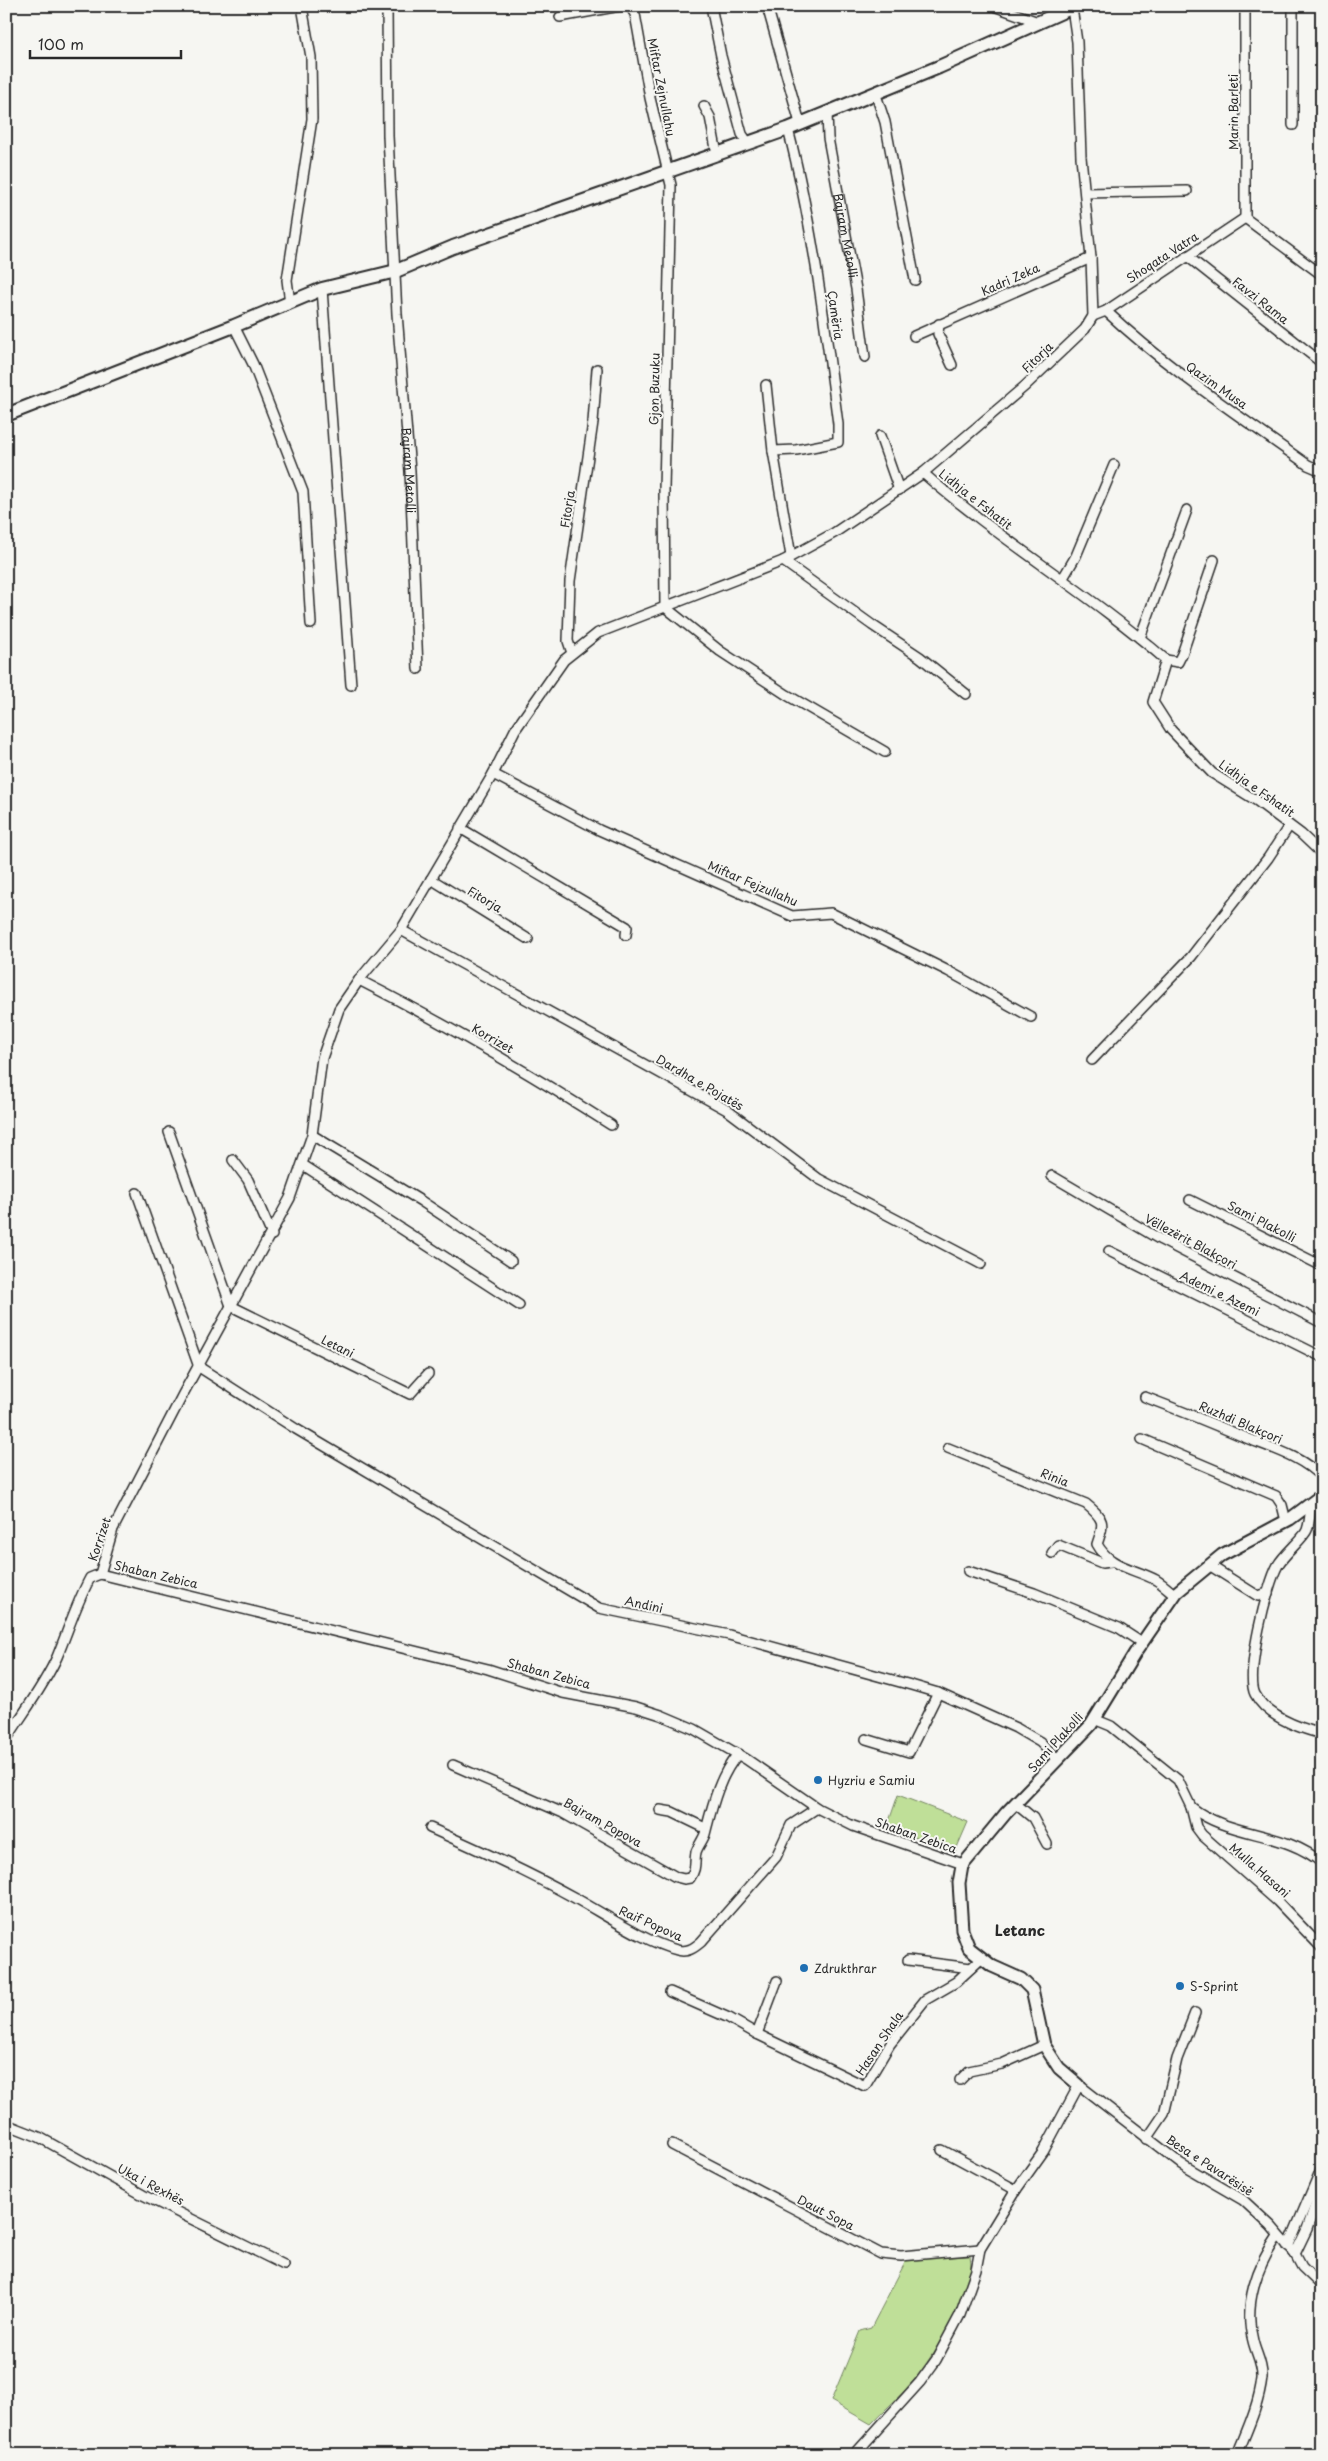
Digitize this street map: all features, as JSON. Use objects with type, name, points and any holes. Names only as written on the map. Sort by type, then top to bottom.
[{"type":"main road","points":[[6,415],[234,326],[322,289],[396,271],[453,247],[668,173],[788,129],[939,67],[1073,7]]},
{"type":"street","points":[[290,303],[287,280],[312,119],[311,57],[303,12],[304,6]]},
{"type":"street","name":"Bajram Metolli","points":[[387,6],[388,136],[402,381],[410,471],[418,669]]},
{"type":"street","points":[[560,17],[620,6]]},
{"type":"street","name":"Miftar Zejnullahu","points":[[630,6],[635,14],[650,98],[668,173]]},
{"type":"street","points":[[711,6],[742,134],[748,143]]},
{"type":"street","points":[[767,6],[800,123]]},
{"type":"street","name":"Marin Barleti","points":[[1245,6],[1245,218]]},
{"type":"street","points":[[1293,6],[1293,125]]},
{"type":"street","points":[[997,7],[1038,22]]},
{"type":"street","points":[[1073,7],[1077,42],[1081,157],[1091,258],[1093,316]]},
{"type":"street","points":[[875,92],[884,122],[915,280]]},
{"type":"street","points":[[704,106],[710,117],[717,154]]},
{"type":"street","name":"Bajram Metolli","points":[[827,113],[828,138],[855,282],[865,357]]},
{"type":"street","name":"Çamëria","points":[[773,451],[796,450],[838,442],[840,436],[819,284],[801,178],[788,129]]},
{"type":"street","name":"Gjon Buzuku","points":[[665,607],[664,480],[671,185],[668,173]]},
{"type":"street","points":[[1085,193],[1187,191]]},
{"type":"street","points":[[1245,218],[1322,275]]},
{"type":"street","name":"Shoqata Vatra","points":[[1093,316],[1106,311],[1245,218]]},
{"type":"street","name":"Favzi Rama","points":[[1187,256],[1322,362]]},
{"type":"street","name":"Kadri Zeka","points":[[914,336],[1091,258]]},
{"type":"street","points":[[322,289],[351,685]]},
{"type":"street","name":"Qazim Musa","points":[[1106,311],[1144,346],[1182,376],[1308,465],[1322,471]]},
{"type":"street","name":"Fitorja","points":[[401,930],[493,774],[515,730],[538,694],[564,660],[598,633],[787,558],[834,533],[923,473],[1025,386],[1085,329],[1093,316]]},
{"type":"street","points":[[939,324],[938,334],[952,365]]},
{"type":"street","points":[[234,326],[253,364],[303,492],[311,624]]},
{"type":"street","name":"Fitorja","points":[[572,653],[568,641],[570,581],[593,422],[597,368]]},
{"type":"street","points":[[766,385],[787,558],[872,625],[920,657],[966,694]]},
{"type":"street","points":[[880,436],[899,490]]},
{"type":"street","points":[[1063,578],[1076,556],[1114,465]]},
{"type":"street","name":"Lidhja e Fshatit","points":[[923,473],[968,512],[1063,578],[1166,660],[1153,702],[1171,730],[1212,773],[1258,802],[1301,834],[1322,854]]},
{"type":"street","points":[[1140,638],[1187,510]]},
{"type":"street","points":[[1166,660],[1178,662],[1182,654],[1214,560]]},
{"type":"street","points":[[665,607],[720,651],[787,695],[885,752]]},
{"type":"street","name":"Miftar Fejzullahu","points":[[493,774],[599,830],[792,916],[832,913],[948,971],[1032,1017]]},
{"type":"street","points":[[1092,1060],[1192,957],[1268,858],[1289,826]]},
{"type":"street","points":[[460,828],[627,926],[626,935]]},
{"type":"street","name":"Fitorja","points":[[431,880],[528,939]]},
{"type":"street","name":"Korrizet","points":[[6,1740],[47,1677],[57,1657],[77,1604],[90,1578],[100,1574],[113,1529],[183,1394],[272,1235],[290,1198],[312,1135],[322,1058],[339,1010],[359,980],[401,930]]},
{"type":"street","name":"Dardha e Pojatës","points":[[401,930],[727,1110],[819,1179],[981,1264]]},
{"type":"street","name":"Korrizet","points":[[359,980],[426,1014],[611,1125]]},
{"type":"street","points":[[169,1132],[231,1306]]},
{"type":"street","points":[[312,1135],[421,1201],[511,1261]]},
{"type":"street","points":[[233,1160],[248,1180],[272,1235]]},
{"type":"street","points":[[303,1165],[519,1306]]},
{"type":"street","name":"Vëllezërit Blakçori","points":[[1052,1176],[1161,1240],[1322,1323]]},
{"type":"street","points":[[136,1193],[199,1367]]},
{"type":"street","name":"Sami Plakolli","points":[[1190,1200],[1322,1266]]},
{"type":"street","name":"Ademi e Azemi","points":[[1109,1251],[1322,1357]]},
{"type":"street","name":"Letani","points":[[231,1306],[410,1394],[428,1374]]},
{"type":"street","name":"Andini","points":[[199,1367],[296,1429],[600,1608],[799,1652],[938,1694],[1016,1728],[1040,1742],[1058,1760]]},
{"type":"street","name":"Ruzhdi Blakçori","points":[[1145,1397],[1202,1418],[1285,1454],[1314,1470],[1322,1478]]},
{"type":"street","points":[[1142,1438],[1276,1496],[1282,1505],[1286,1521]]},
{"type":"street","name":"Rinia","points":[[948,1448],[1086,1504],[1100,1517],[1103,1526],[1096,1544],[1111,1562]]},
{"type":"street","name":"Sami Plakolli","points":[[963,1864],[1094,1719],[1142,1643],[1176,1595],[1222,1555],[1286,1521],[1322,1495]]},
{"type":"street","points":[[1311,1504],[1307,1531],[1278,1565],[1256,1640],[1252,1673],[1254,1694],[1278,1717],[1319,1733],[1322,1722]]},
{"type":"street","points":[[1052,1553],[1058,1546],[1102,1563],[1111,1562],[1158,1581],[1176,1595]]},
{"type":"street","points":[[1209,1565],[1258,1596],[1268,1594]]},
{"type":"street","points":[[968,1571],[1034,1592],[1119,1628],[1142,1643]]},
{"type":"street","name":"Shaban Zebica","points":[[100,1574],[488,1669],[563,1693],[636,1706],[694,1729],[738,1754],[817,1808],[853,1826],[963,1864]]},
{"type":"street","points":[[866,1739],[909,1752],[938,1694]]},
{"type":"street","name":"Mulla Hasani","points":[[1094,1719],[1111,1726],[1178,1780],[1191,1807],[1196,1827],[1202,1835],[1277,1900],[1322,1948]]},
{"type":"street","name":"Bajram Popova","points":[[453,1765],[563,1813],[684,1880],[690,1878],[694,1872],[696,1852],[722,1781],[728,1765],[738,1754]]},
{"type":"street","points":[[1016,1804],[1033,1818],[1047,1844]]},
{"type":"street","name":"Mulla Hasani","points":[[1191,1807],[1215,1822],[1301,1848],[1322,1863]]},
{"type":"street","name":"Raif Popova","points":[[430,1828],[535,1878],[645,1936],[678,1950],[687,1950],[694,1949],[701,1942],[776,1857],[791,1825],[817,1808]]},
{"type":"street","points":[[660,1810],[672,1812],[705,1828]]},
{"type":"street","points":[[854,2455],[920,2382],[936,2360],[960,2315],[976,2270],[980,2249],[1016,2190],[1043,2152],[1079,2086],[1059,2068],[1044,2045],[1032,1990],[1021,1979],[992,1966],[969,1948],[962,1930],[959,1883],[963,1864]]},
{"type":"street","name":"Hasan Shala","points":[[670,1992],[729,2018],[757,2034],[865,2086],[890,2044],[924,2000],[956,1982],[982,1958]]},
{"type":"street","points":[[908,1960],[971,1968]]},
{"type":"street","points":[[757,2034],[777,1982]]},
{"type":"street","name":"Besa e Pavarësisë","points":[[1147,2139],[1164,2114],[1176,2059],[1195,2013]]},
{"type":"street","points":[[960,2080],[969,2071],[1002,2064],[1044,2045]]},
{"type":"street","name":"Besa e Pavarësisë","points":[[1079,2086],[1181,2164],[1242,2200],[1295,2254],[1302,2267],[1322,2286]]},
{"type":"street","name":"Uka i Rexhës","points":[[6,2124],[38,2137],[143,2195],[284,2265]]},
{"type":"street","name":"Daut Sopa","points":[[672,2146],[881,2254],[901,2256],[980,2249]]},
{"type":"street","points":[[942,2150],[1016,2190]]},
{"type":"street","points":[[1288,2247],[1322,2167]]},
{"type":"street","points":[[1295,2254],[1307,2229],[1322,2185]]},
{"type":"street","points":[[1237,2455],[1255,2412],[1262,2379],[1261,2364],[1252,2334],[1250,2306],[1256,2278],[1269,2249],[1278,2236]]},
{"type":"green space","points":[[898,1795],[968,1822],[955,1852],[887,1827]]},
{"type":"green space","points":[[970,2256],[971,2269],[961,2302],[932,2355],[904,2392],[871,2424],[831,2401],[860,2331],[871,2328],[907,2259]]},
{"type":"place","name":"Hyzriu e Samiu","points":[[818,1780]]},
{"type":"place","name":"Zdrukthrar","points":[[804,1968]]},
{"type":"place","name":"S-Sprint","points":[[1180,1986]]},
{"type":"district","name":"Letanc","points":[[1020,1929]]}]
